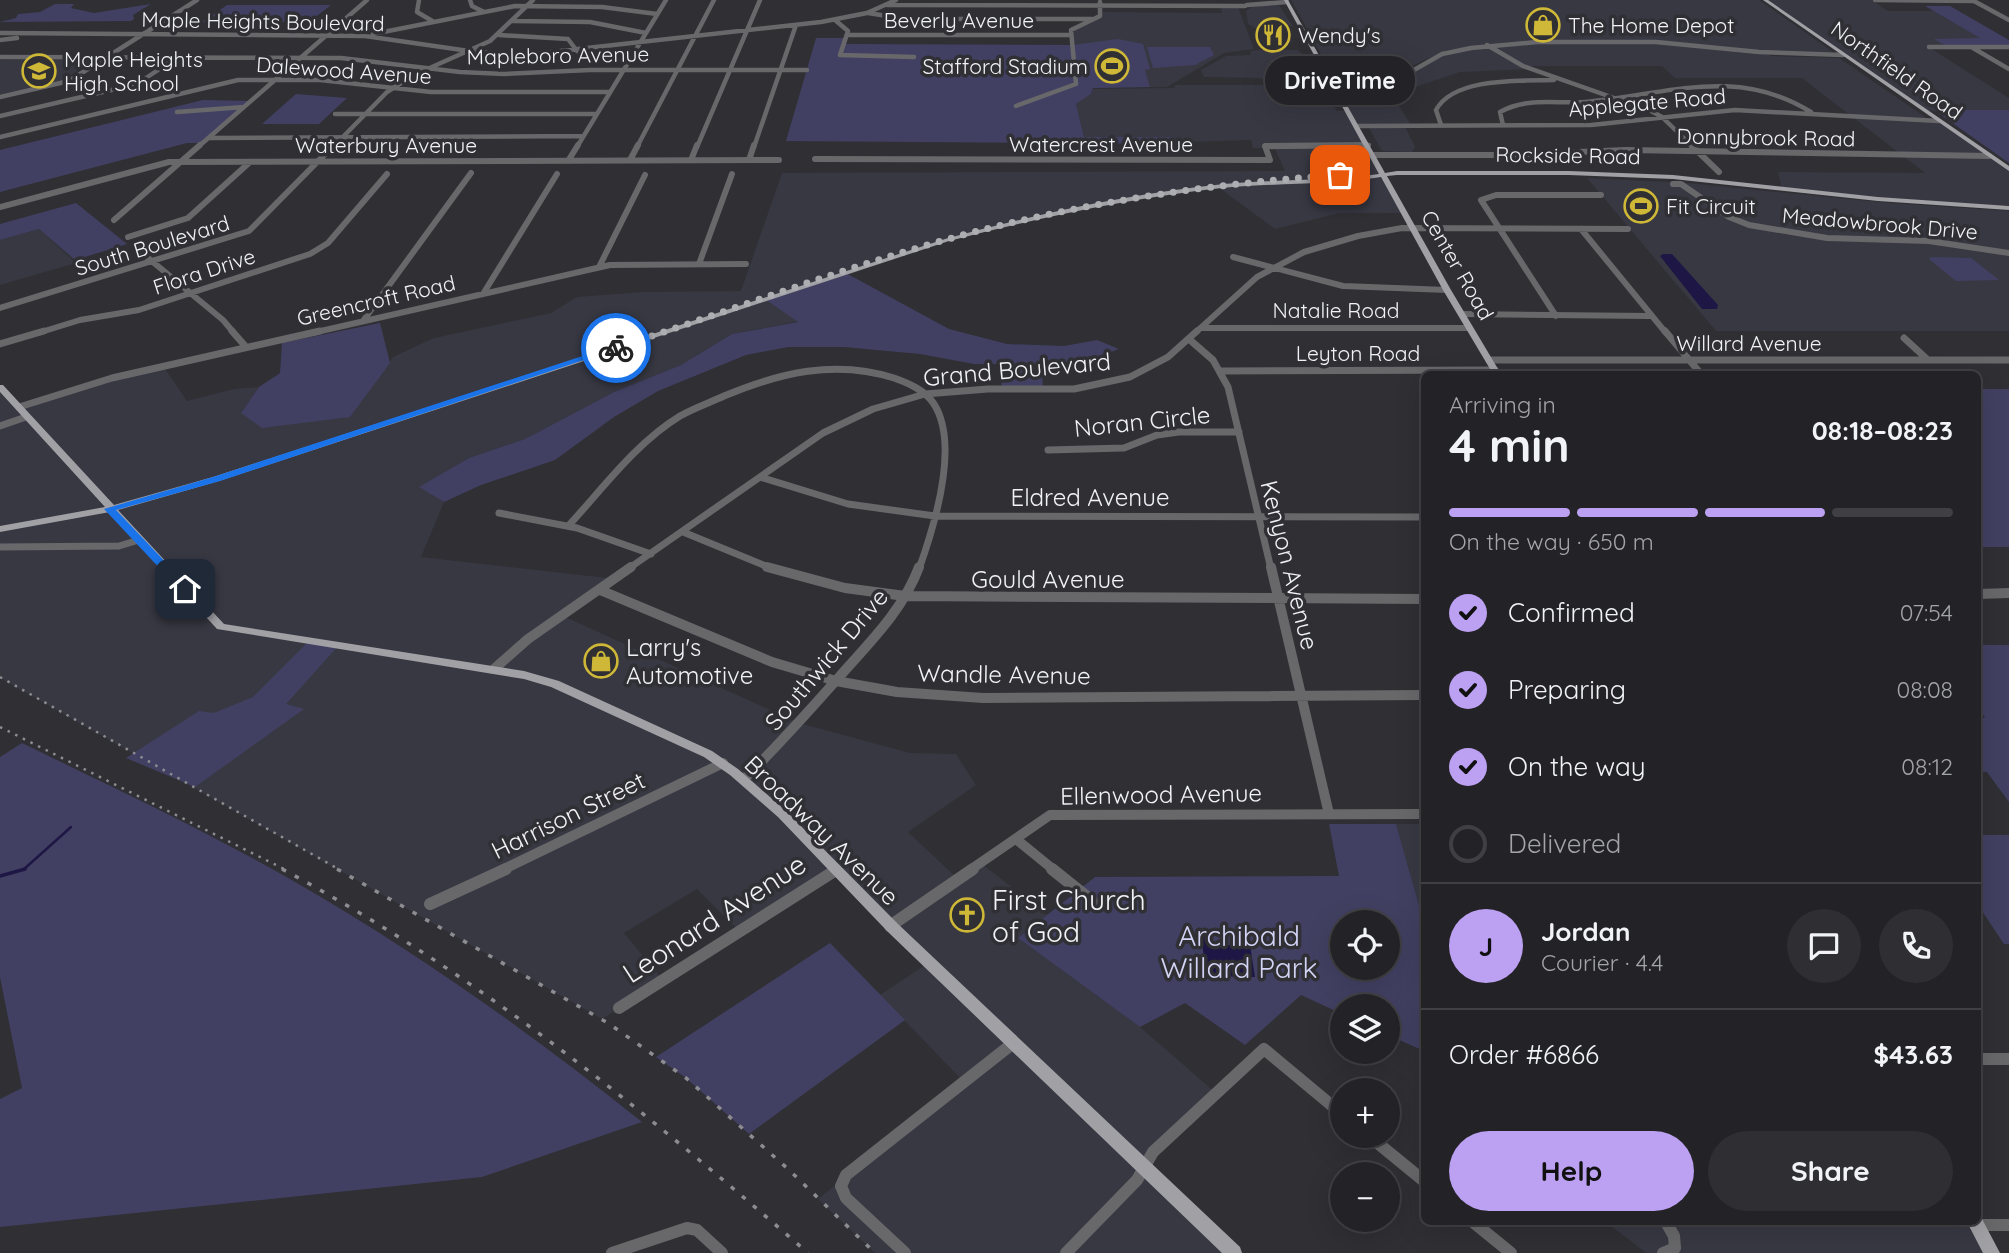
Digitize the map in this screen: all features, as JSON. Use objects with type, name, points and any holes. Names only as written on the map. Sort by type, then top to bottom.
[{"type":"main road","name":"Northfield Road","points":[[1765,0],[2009,169]]},
{"type":"main road","name":"Center Road","points":[[1287,1],[1495,371]]},
{"type":"main road","name":"Rockside Road","points":[[0,529],[110,509],[243,470],[947,240],[1092,206],[1227,186],[1385,176],[1591,177],[1675,181],[2009,207]]},
{"type":"main road","name":"Broadway Avenue","points":[[0,387],[221,627],[494,669],[555,684],[723,763],[744,779],[890,926],[1234,1253]]},
{"type":"main road","points":[[1977,1225],[1992,1253]]},
{"type":"street","points":[[0,97],[69,80],[197,0]]},
{"type":"street","points":[[114,220],[367,0]]},
{"type":"street","points":[[419,0],[417,12],[434,22]]},
{"type":"street","points":[[470,0],[472,6],[484,12]]},
{"type":"street","points":[[483,293],[666,0]]},
{"type":"street","points":[[630,160],[714,0]]},
{"type":"street","points":[[691,160],[760,0]]},
{"type":"street","name":"Maple Heights Boulevard","points":[[0,33],[365,36],[469,51],[524,55],[694,38],[835,20],[867,13],[896,0]]},
{"type":"street","points":[[1875,0],[1972,0],[2009,20]]},
{"type":"street","points":[[1894,0],[1904,6]]},
{"type":"street","points":[[887,5],[1100,3],[1246,6],[1287,1]]},
{"type":"street","points":[[365,36],[528,2],[657,14]]},
{"type":"street","name":"South Boulevard","points":[[0,308],[249,231],[390,89],[499,35],[528,2]]},
{"type":"street","points":[[1016,106],[1076,84],[1071,35],[1073,27],[1100,16],[1100,3]]},
{"type":"street","points":[[1884,6],[1920,6]]},
{"type":"street","points":[[867,13],[906,19],[1092,19]]},
{"type":"street","points":[[835,20],[847,28],[842,56],[914,57]]},
{"type":"street","points":[[512,21],[590,22],[646,33]]},
{"type":"street","points":[[749,160],[796,25]]},
{"type":"street","points":[[0,40],[57,34]]},
{"type":"street","points":[[499,35],[568,38],[577,51]]},
{"type":"street","name":"Beverly Avenue","points":[[847,35],[1071,35]]},
{"type":"street","points":[[1333,83],[1388,80],[1406,74],[1442,54],[1487,45],[1633,41],[1759,52],[1843,55]]},
{"type":"street","points":[[1487,45],[1523,66],[1614,97],[1662,117],[1719,172]]},
{"type":"street","points":[[1929,47],[2009,47]]},
{"type":"street","points":[[1972,47],[2009,69]]},
{"type":"street","name":"Mapleboro Avenue","points":[[0,57],[370,60],[504,74],[807,69]]},
{"type":"street","points":[[0,116],[137,84],[176,58]]},
{"type":"street","points":[[1441,125],[1436,117],[1436,108],[1443,98],[1456,91],[1483,84],[1561,79]]},
{"type":"street","name":"Dalewood Avenue","points":[[0,138],[231,81],[331,81],[431,92],[609,92]]},
{"type":"street","points":[[1767,91],[1776,88]]},
{"type":"street","points":[[1503,125],[1500,112],[1512,106],[1576,102],[1685,89],[1783,92],[1812,112]]},
{"type":"street","points":[[177,112],[214,107],[244,107]]},
{"type":"street","name":"Applegate Road","points":[[1358,126],[1600,125],[1735,110],[1812,112],[1874,119],[1939,121]]},
{"type":"street","points":[[335,114],[597,114]]},
{"type":"street","points":[[210,138],[583,136]]},
{"type":"street","points":[[0,138],[8,145]]},
{"type":"street","name":"Watercrest Avenue","points":[[814,159],[1270,160],[1265,146],[1368,145]]},
{"type":"street","name":"Donnybrook Road","points":[[1374,155],[1697,151],[1989,156]]},
{"type":"street","points":[[169,162],[189,156]]},
{"type":"street","name":"Waterbury Avenue","points":[[0,207],[169,162],[779,160]]},
{"type":"street","points":[[128,237],[188,218],[250,162]]},
{"type":"street","points":[[363,321],[471,173]]},
{"type":"street","name":"Flora Drive","points":[[0,344],[80,320],[130,312],[301,258],[321,248],[387,174]]},
{"type":"street","points":[[699,264],[732,174]]},
{"type":"street","points":[[599,267],[645,175]]},
{"type":"street","name":"Meadowbrook Drive","points":[[1675,181],[1673,184],[1683,193],[1712,205],[1740,222],[1803,235],[1840,239],[1922,240],[2009,253]]},
{"type":"street","points":[[1556,316],[1481,203],[1483,197],[1601,195]]},
{"type":"street","name":"Grand Boulevard","points":[[494,669],[528,639],[760,477],[824,433],[873,408],[925,394],[988,389],[1069,389],[1103,384],[1143,372],[1190,340],[1251,282],[1304,253],[1339,241],[1413,228],[1628,229]]},
{"type":"street","points":[[1581,229],[1650,316],[1671,335],[1699,371]]},
{"type":"street","points":[[136,248],[223,320],[246,347]]},
{"type":"street","points":[[1233,257],[1344,286],[1394,290],[1447,289]]},
{"type":"street","name":"Greencroft Road","points":[[19,407],[112,378],[599,267],[624,264],[746,264]]},
{"type":"street","points":[[1462,314],[1650,316]]},
{"type":"street","name":"Natalie Road","points":[[1202,328],[1469,328]]},
{"type":"street","points":[[1905,338],[1928,360]]},
{"type":"street","name":"Kenyon Avenue","points":[[1190,340],[1206,352],[1221,371],[1239,432],[1329,814]]},
{"type":"street","name":"Willard Avenue","points":[[1489,360],[2009,360]]},
{"type":"street","points":[[570,524],[644,445],[676,419],[774,376],[821,368],[863,370],[899,380],[925,394]]},
{"type":"street","name":"Leyton Road","points":[[1221,371],[1421,372]]},
{"type":"street","name":"Southwick Drive","points":[[744,779],[891,618],[918,572],[935,516],[942,480],[944,449],[938,410],[925,394]]},
{"type":"street","points":[[0,426],[26,417]]},
{"type":"street","name":"Noran Circle","points":[[1048,450],[1124,447],[1157,435],[1179,432],[1239,432]]},
{"type":"street","name":"Eldred Avenue","points":[[760,477],[811,495],[848,504],[935,516],[1421,517]]},
{"type":"street","points":[[499,513],[570,524],[614,538],[651,554]]},
{"type":"street","name":"Gould Avenue","points":[[683,532],[734,557],[776,572],[822,584],[905,596],[1421,598]]},
{"type":"street","points":[[0,547],[119,546],[139,540]]},
{"type":"street","name":"Wandle Avenue","points":[[600,590],[772,662],[836,681],[897,692],[956,697],[1421,695]]},
{"type":"street","points":[[1981,594],[2009,593]]},
{"type":"street","name":"Harrison Street","points":[[430,904],[723,763]]},
{"type":"street","name":"Ellenwood Avenue","points":[[890,926],[1042,819],[1061,814],[1421,814]]},
{"type":"street","points":[[1016,839],[1092,901]]},
{"type":"street","name":"Leonard Avenue","points":[[619,1008],[836,870]]},
{"type":"street","points":[[905,1253],[846,1198],[841,1186],[846,1175],[1012,1044]]},
{"type":"street","points":[[1066,1253],[1137,1180],[1153,1152],[1264,1049],[1330,1104]]},
{"type":"street","points":[[1981,1059],[2009,1059]]},
{"type":"street","points":[[1384,1148],[1421,1179]]},
{"type":"street","points":[[1981,1223],[2009,1225]]},
{"type":"street","points":[[1477,1225],[1511,1253]]},
{"type":"street","points":[[1668,1225],[1674,1236],[1673,1251]]},
{"type":"street","points":[[612,1253],[687,1228],[697,1230],[722,1253]]},
{"type":"shaded area","points":[[1291,0],[1759,0],[1833,52],[1767,53],[1771,56],[1839,58],[1931,121],[1939,121],[2009,169],[2009,205],[1988,206],[1782,189],[1778,172],[1925,173],[1802,78],[1675,78],[1662,66],[1525,66],[1530,69],[1460,72],[1397,93],[1393,97],[1411,125],[1358,126],[1405,213],[1339,213],[1275,229],[1218,187],[1079,208],[947,240],[766,299],[799,321],[732,334],[681,365],[614,392],[525,439],[469,458],[420,487],[444,502],[421,557],[615,579],[563,616],[799,723],[910,753],[956,754],[976,785],[908,832],[958,879],[981,863],[1047,915],[1018,938],[1140,1027],[1216,1093],[1144,1166],[1234,1253],[875,1253],[818,1199],[964,1082],[880,995],[928,963],[836,870],[739,931],[697,889],[624,933],[663,980],[602,1019],[0,678],[0,387],[19,407],[163,366],[187,401],[234,389],[259,387],[241,413],[350,417],[393,357],[434,338],[551,313],[577,297],[644,292],[741,291],[782,173],[1285,171],[1275,149],[1253,148],[1251,140],[1184,142],[1172,137],[1084,137],[1076,104],[1091,94],[1093,89],[1174,88],[1175,85],[1306,85],[1311,90],[1326,93],[1337,111],[1348,111],[1341,98],[1356,97],[1352,97],[1347,88],[1409,77],[1432,58],[1487,45],[1625,41],[1741,49],[1648,40],[1510,42],[1447,50],[1385,78],[1339,81],[1335,79]]},
{"type":"shaded area","points":[[1765,0],[1871,0],[1888,11],[1934,11],[1982,39],[1936,39],[1948,47],[1930,48],[2009,98],[2009,110],[1924,111]]},
{"type":"shaded area","points":[[1278,4],[1293,26],[1284,27],[1292,42],[1263,41],[1257,29],[1248,24],[1246,11],[1252,7]]},
{"type":"shaded area","points":[[1221,6],[1238,7],[1254,49],[1224,53],[1167,87],[1078,88],[1073,29],[1102,12],[1222,13]]},
{"type":"shaded area","points":[[1298,50],[1304,55],[1301,62],[1309,78],[1266,80],[1204,77],[1201,70],[1226,56],[1251,55],[1250,51]]},
{"type":"shaded area","name":"Maple Heights High School","points":[[0,60],[94,60],[62,81],[0,95]]},
{"type":"shaded area","points":[[1405,127],[1415,147],[1412,152],[1382,151],[1369,128]]},
{"type":"shaded area","points":[[1587,178],[1687,183],[1889,203],[2009,211],[2009,331],[1716,331]]},
{"type":"shaded area","points":[[39,229],[76,263],[0,285],[0,240]]},
{"type":"shaded area","points":[[1672,254],[1718,305],[1717,309],[1702,309],[1660,256]]},
{"type":"shaded area","points":[[1396,824],[1421,824],[1421,912]]},
{"type":"shaded area","points":[[1201,933],[1211,934],[1213,945],[1250,945],[1255,977],[1206,976]]},
{"type":"shaded area","points":[[1610,1225],[1977,1225],[1992,1253],[1646,1253]]},
{"type":"green space","points":[[55,4],[74,4],[71,8],[94,13],[151,4],[133,15],[134,19],[131,21],[0,22],[16,18],[18,14],[40,12]]},
{"type":"green space","points":[[227,5],[331,5],[309,22],[202,22]]},
{"type":"green space","points":[[1925,6],[1950,6],[2009,40],[2009,47],[1948,47],[1934,39],[1980,38]]},
{"type":"green space","points":[[816,38],[848,38],[846,44],[1073,45],[1118,39],[1143,44],[1150,69],[1145,70],[1150,87],[1093,88],[1091,94],[1076,104],[1084,137],[1172,137],[1180,141],[1179,144],[786,141]]},
{"type":"green space","points":[[1147,47],[1210,47],[1214,55],[1195,65],[1153,68]]},
{"type":"green space","points":[[296,94],[347,98],[319,124],[262,124]]},
{"type":"green space","points":[[203,100],[252,101],[204,143],[187,143],[0,192],[0,150]]},
{"type":"green space","points":[[1934,110],[2009,110],[2009,163]]},
{"type":"green space","points":[[76,203],[127,244],[75,260],[39,229],[0,240],[0,224]]},
{"type":"green space","points":[[1971,258],[1999,280],[1956,281],[1929,259]]},
{"type":"green space","points":[[844,272],[949,329],[1007,344],[1064,346],[1097,340],[1119,349],[1084,362],[1042,369],[1043,389],[1002,389],[999,364],[974,364],[920,354],[844,347],[788,347],[746,355],[658,391],[614,417],[555,460],[481,485],[444,502],[419,487],[469,458],[525,439],[614,392],[681,365],[732,334],[798,322],[765,299]]},
{"type":"green space","points":[[380,323],[390,363],[350,417],[262,428],[241,413],[259,387],[280,373],[282,343]]},
{"type":"green space","points":[[1981,389],[2009,389],[2009,547],[1981,547]]},
{"type":"green space","points":[[309,641],[339,645],[286,704],[304,709],[195,787],[126,758],[199,711],[214,713],[253,697]]},
{"type":"green space","points":[[1981,645],[2009,645],[2009,802],[1987,772],[1981,771],[1981,719],[1985,717],[1981,712]]},
{"type":"green space","points":[[22,743],[233,848],[346,912],[476,998],[642,1122],[482,1177],[0,1227],[0,1099],[22,1088],[0,977],[0,757]]},
{"type":"green space","name":"Archibald Willard Park","points":[[1329,824],[1396,824],[1421,912],[1421,1050],[1400,1040],[1400,994],[1330,994],[1330,1008],[1301,995],[1245,1045],[1185,1003],[1140,1027],[1018,938],[1095,877],[1339,876]]},
{"type":"green space","points":[[1981,835],[2009,835],[2009,944],[2004,944],[1981,910]]},
{"type":"green space","points":[[830,943],[905,1020],[749,1134],[686,1078],[656,1057]]},
{"type":"waterway","points":[[24,869],[71,827]]},
{"type":"waterway","points":[[0,876],[24,869]]},
{"type":"railway","points":[[0,677],[340,870]]},
{"type":"railway","points":[[0,727],[286,870]]},
{"type":"railway","points":[[282,869],[423,952],[556,1046],[684,1147],[808,1253]]},
{"type":"railway","points":[[337,869],[608,1023],[686,1078],[788,1169],[875,1253]]},
{"type":"way so far","points":[[616,348],[922,247],[995,227],[1139,198],[1259,181],[1340,175]]},
{"type":"place","name":"The Home Depot","points":[[1543,25]]},
{"type":"place","name":"Wendy's","points":[[1273,35]]},
{"type":"place","name":"Stafford Stadium","points":[[1112,66]]},
{"type":"place","name":"Maple Heights High School","points":[[39,71]]},
{"type":"place","name":"DriveTime","points":[[1340,175]]},
{"type":"place","name":"Fit Circuit","points":[[1641,206]]},
{"type":"place","name":"Larry's Automotive","points":[[601,661]]},
{"type":"place","name":"First Church of God","points":[[967,915]]},
{"type":"route","points":[[185,589],[110,509],[216,479],[616,348]]}]
